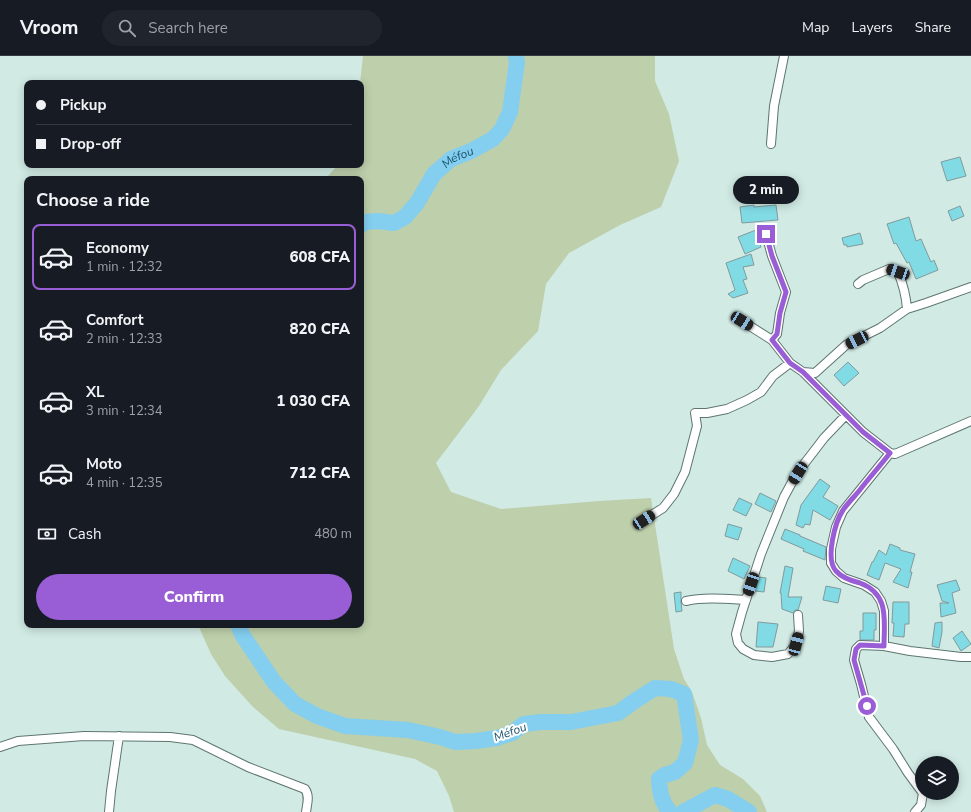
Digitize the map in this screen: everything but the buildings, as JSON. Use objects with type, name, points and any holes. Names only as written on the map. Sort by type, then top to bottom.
[{"type":"street","points":[[771,144],[774,106],[784,56]]},
{"type":"street","points":[[766,234],[772,256],[786,292],[780,313],[777,334],[772,340]]},
{"type":"street","points":[[858,284],[863,280],[889,269],[898,272],[903,284],[906,298],[906,309]]},
{"type":"street","points":[[803,372],[815,373],[846,345],[880,328],[906,309],[971,287]]},
{"type":"street","points":[[742,321],[772,340],[790,363],[803,372],[863,432],[890,453],[895,454],[971,421]]},
{"type":"street","points":[[644,520],[663,508],[674,494],[685,472],[697,426],[695,413],[707,413],[728,409],[747,400],[761,392],[773,376],[790,363]]},
{"type":"street","points":[[798,615],[799,631],[796,644],[788,654],[772,657],[754,655],[743,649],[738,643],[736,634],[746,600],[761,554],[784,497],[798,473],[824,438],[846,414]]},
{"type":"street","points":[[884,646],[884,611],[882,601],[875,592],[864,585],[844,578],[836,571],[831,562],[831,549],[836,527],[843,510],[890,453]]},
{"type":"street","points":[[686,601],[693,599],[746,600]]},
{"type":"street","points":[[915,782],[870,717],[854,660],[856,649],[860,645],[884,646],[910,651],[971,657]]},
{"type":"street","points":[[0,747],[18,741],[84,736],[170,737],[193,740],[248,767],[304,789],[308,798],[306,812]]},
{"type":"street","points":[[109,812],[119,736]]},
{"type":"street","points":[[915,812],[920,805],[921,800]]},
{"type":"green space","points":[[363,56],[655,56],[655,81],[669,114],[679,161],[661,207],[620,225],[569,253],[546,284],[538,331],[501,370],[479,406],[436,463],[451,492],[501,509],[651,498],[674,649],[684,679],[692,692],[701,718],[707,745],[720,765],[743,779],[760,796],[767,812],[454,812],[449,796],[437,771],[415,759],[279,729],[253,707],[225,676],[211,654],[199,628],[364,628],[364,176],[328,176],[335,168],[364,168],[364,80],[360,80]]},
{"type":"waterway","name":"Méfou","points":[[364,223],[378,221],[394,223],[405,217],[417,203],[434,174],[451,159],[471,151],[493,139],[502,129],[510,112],[517,62],[516,56]]},
{"type":"waterway","name":"Méfou","points":[[239,628],[243,636],[274,682],[295,704],[317,716],[345,726],[408,730],[455,742],[476,741],[497,738],[512,733],[524,724],[541,722],[571,722],[618,713],[655,688],[671,689],[684,694],[691,740],[685,763],[675,772],[665,775],[659,779],[662,796],[665,805],[670,812]]},
{"type":"waterway","name":"Méfou","points":[[683,812],[715,795],[728,799],[749,812]]},
{"type":"route","points":[[766,234],[772,256],[786,292],[780,313],[777,334],[772,340],[790,363],[803,372],[863,432],[890,453],[843,510],[836,527],[831,549],[831,562],[836,571],[844,578],[864,585],[875,592],[882,601],[884,611],[884,646],[860,645],[856,649],[854,660],[867,706]]}]
